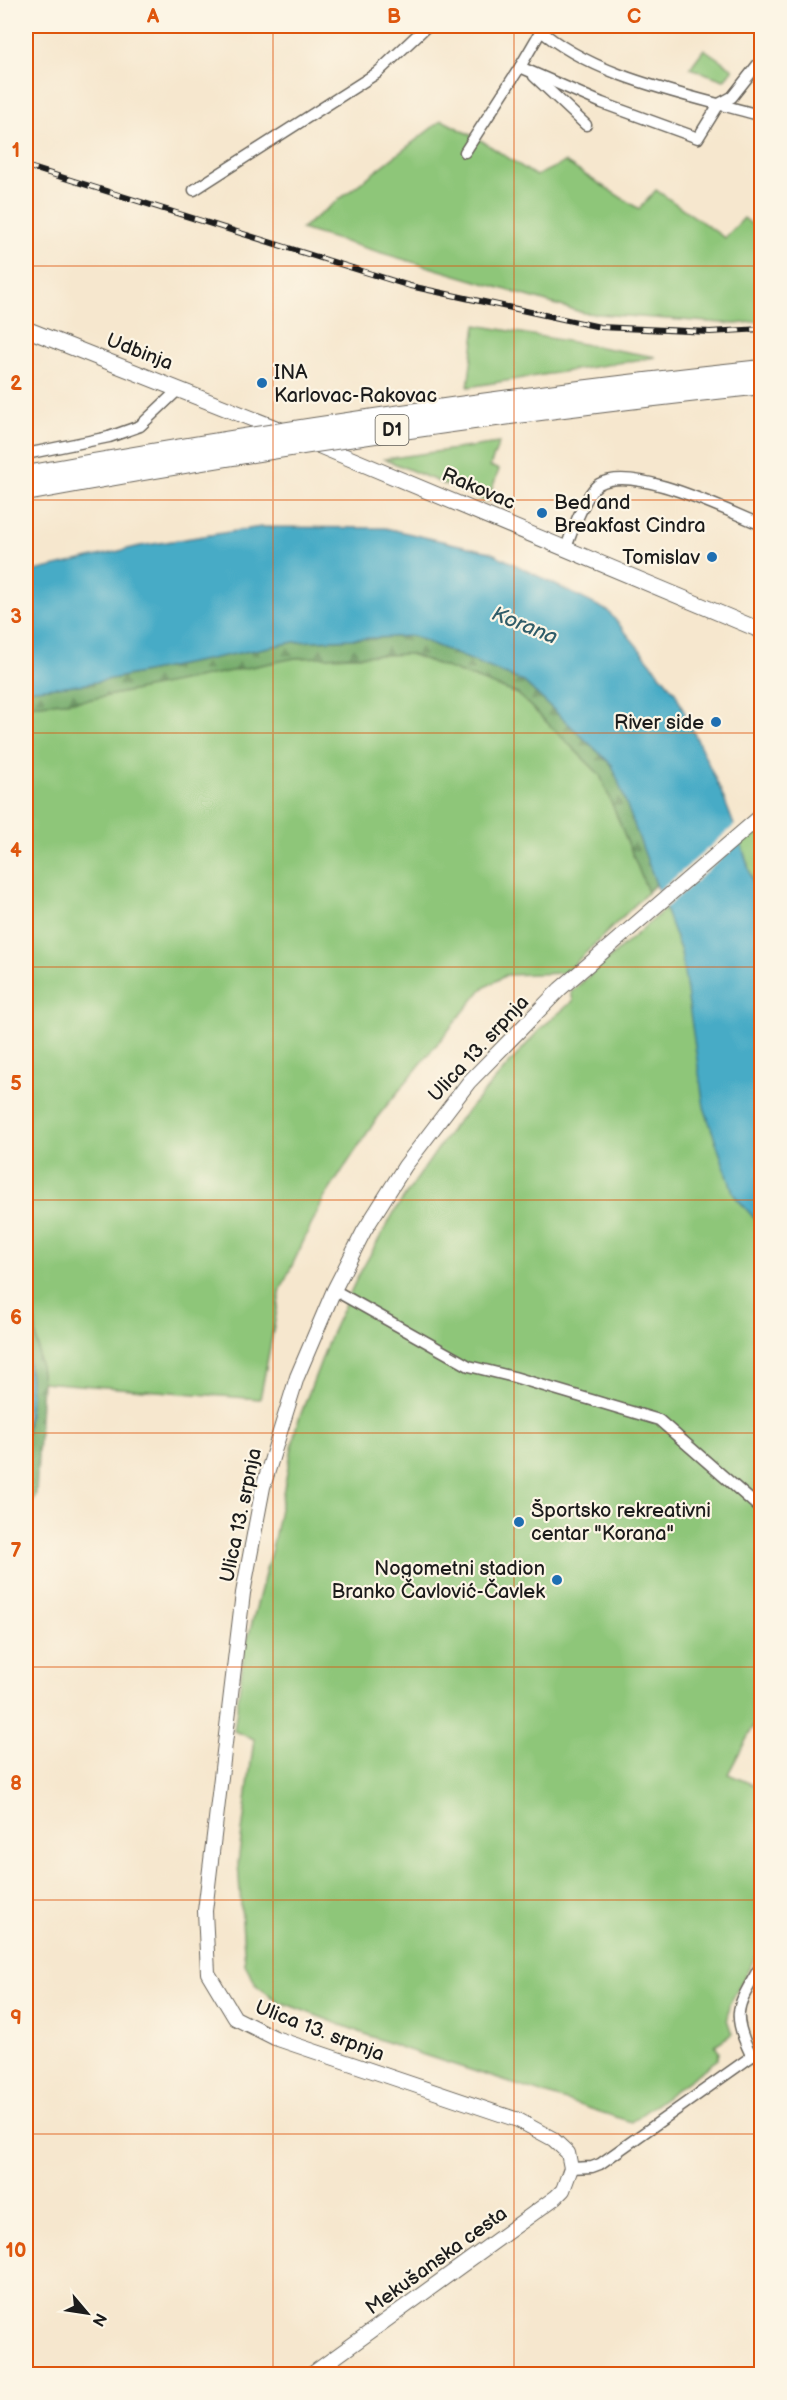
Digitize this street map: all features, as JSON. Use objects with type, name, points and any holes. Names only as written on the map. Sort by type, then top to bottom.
[{"type":"highway","name":"D1","points":[[26,475],[215,441],[385,416],[625,383],[762,369]]},
{"type":"highway","name":"D1","points":[[26,492],[225,455],[385,430],[517,412],[762,385]]},
{"type":"main road","name":"Udbinja","points":[[26,329],[179,389]]},
{"type":"main road","name":"Rakovac","points":[[179,389],[346,456],[762,631]]},
{"type":"street","points":[[194,190],[377,73],[427,26]]},
{"type":"street","points":[[465,152],[525,69],[538,28],[588,60],[632,78],[762,116]]},
{"type":"street","points":[[525,69],[604,104],[698,138],[719,104],[732,97],[762,59]]},
{"type":"street","points":[[525,69],[586,125]]},
{"type":"street","name":"Udbinja","points":[[26,454],[109,437],[140,426],[179,389]]},
{"type":"street","points":[[566,549],[588,499],[598,485],[621,477],[647,480],[762,525]]},
{"type":"street","name":"Ulica 13. srpnja","points":[[571,2168],[568,2153],[562,2145],[518,2120],[275,2038],[235,2018],[208,1973],[205,1911],[245,1583],[263,1487],[297,1377],[334,1290],[364,1231],[434,1125],[468,1082],[573,977],[762,815]]},
{"type":"street","points":[[334,1290],[469,1366],[659,1420],[762,1510]]},
{"type":"street","points":[[751,2055],[739,2030],[737,2012],[762,1963]]},
{"type":"street","points":[[571,2168],[592,2167],[600,2164],[762,2049]]},
{"type":"street","name":"Mekušanska cesta","points":[[312,2374],[556,2197],[563,2190],[571,2168]]},
{"type":"green space","points":[[704,49],[733,69],[724,80],[690,68]]},
{"type":"green space","points":[[442,120],[482,141],[536,176],[565,162],[639,209],[656,190],[725,238],[744,218],[761,232],[761,321],[736,324],[584,313],[301,229]]},
{"type":"green space","points":[[476,325],[656,357],[468,387]]},
{"type":"green space","points":[[499,443],[490,466],[499,470],[487,502],[384,459]]},
{"type":"green space","points":[[413,636],[524,682],[612,765],[657,883],[648,892],[600,775],[518,694],[410,654],[295,658],[87,700],[26,705],[26,690],[86,684],[294,642]]},
{"type":"green space","points":[[410,654],[518,694],[600,774],[648,892],[565,973],[506,975],[482,989],[379,1115],[323,1200],[281,1289],[260,1399],[42,1382],[30,1284],[26,1276],[26,705],[87,700],[295,658]]},
{"type":"green space","points":[[761,825],[761,920],[760,906],[741,843]]},
{"type":"green space","name":"Športsko rekreativni centar \"Korana\"","points":[[666,908],[681,952],[734,1195],[762,1226],[761,1712],[728,1774],[761,1788],[761,1947],[729,2005],[727,2019],[732,2034],[715,2045],[719,2051],[718,2059],[631,2122],[402,2048],[278,2001],[257,1986],[245,1964],[238,1863],[254,1739],[234,1731],[244,1653],[273,1544],[296,1427],[331,1334],[357,1278],[396,1209],[453,1127],[541,1028],[573,1001],[571,992]]},
{"type":"green space","points":[[26,1276],[30,1283],[42,1382],[36,1494],[26,1516],[26,1439],[31,1394],[26,1332]]},
{"type":"water","name":"Korana","points":[[261,527],[385,528],[490,552],[608,611],[675,692],[721,791],[741,843],[760,906],[761,1226],[734,1195],[704,1107],[681,952],[612,765],[524,682],[413,636],[294,642],[86,684],[26,690],[26,573],[140,546]]},
{"type":"water","points":[[26,1332],[31,1394],[26,1439]]},
{"type":"pier","points":[[737,823],[743,840],[663,910],[657,893]]},
{"type":"railway","points":[[26,166],[410,286],[600,327],[710,332],[762,329]]},
{"type":"place","name":"INA Karlovac-Rakovac","points":[[262,383]]},
{"type":"place","name":"Bed and Breakfast Cindra","points":[[542,513]]},
{"type":"place","name":"Tomislav","points":[[712,557]]},
{"type":"place","name":"River side","points":[[716,722]]},
{"type":"place","name":"Športsko rekreativni centar \"Korana\"","points":[[519,1522]]},
{"type":"place","name":"Nogometni stadion Branko Čavlović-Čavlek","points":[[557,1580]]}]
